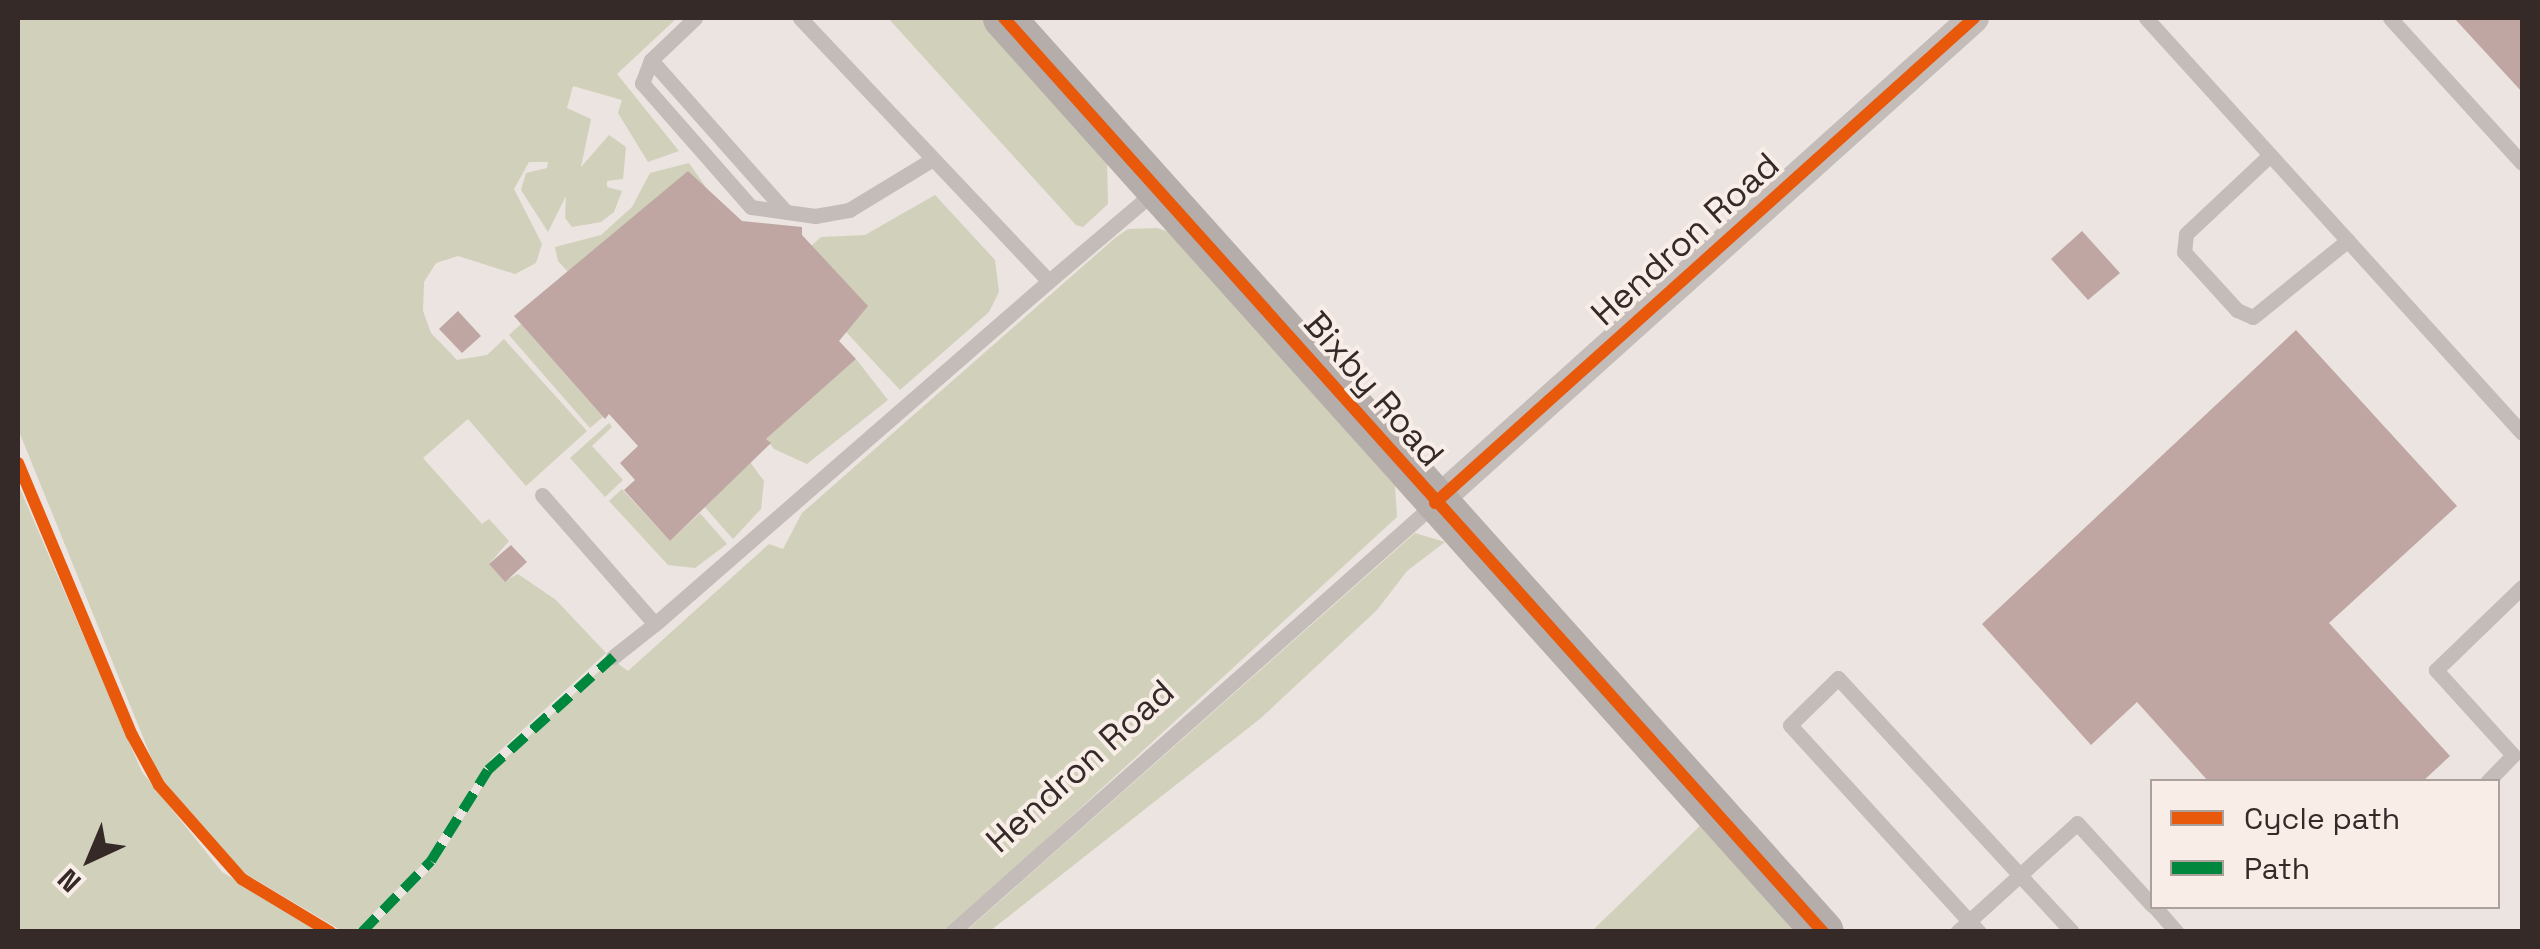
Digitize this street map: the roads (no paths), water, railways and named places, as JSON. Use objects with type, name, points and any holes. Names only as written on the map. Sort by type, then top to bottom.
[{"type":"street","name":"Bixby Road","points":[[1004,18],[1434,503],[1823,932]]},
{"type":"street","name":"Hendron Road","points":[[1434,503],[1974,18]]},
{"type":"lane","points":[[695,18],[651,60],[642,83],[751,208],[815,216],[859,207],[933,158]]},
{"type":"lane","points":[[800,18],[1049,281]]},
{"type":"lane","points":[[2146,18],[2522,433]]},
{"type":"lane","points":[[2390,18],[2522,163]]},
{"type":"lane","points":[[651,60],[786,212]]},
{"type":"lane","points":[[2270,155],[2186,234],[2184,252],[2237,310],[2253,316],[2348,240]]},
{"type":"lane","points":[[612,657],[656,624],[1157,190]]},
{"type":"lane","points":[[542,495],[656,624]]},
{"type":"lane","name":"Hendron Road","points":[[952,932],[1434,503]]},
{"type":"lane","points":[[2489,779],[2513,754],[2436,670],[2522,587]]},
{"type":"lane","points":[[2072,932],[2022,874],[1838,678],[1790,725],[1969,928],[2022,874],[2077,823],[2150,903]]},
{"type":"lane","points":[[2156,909],[2177,932]]}]
